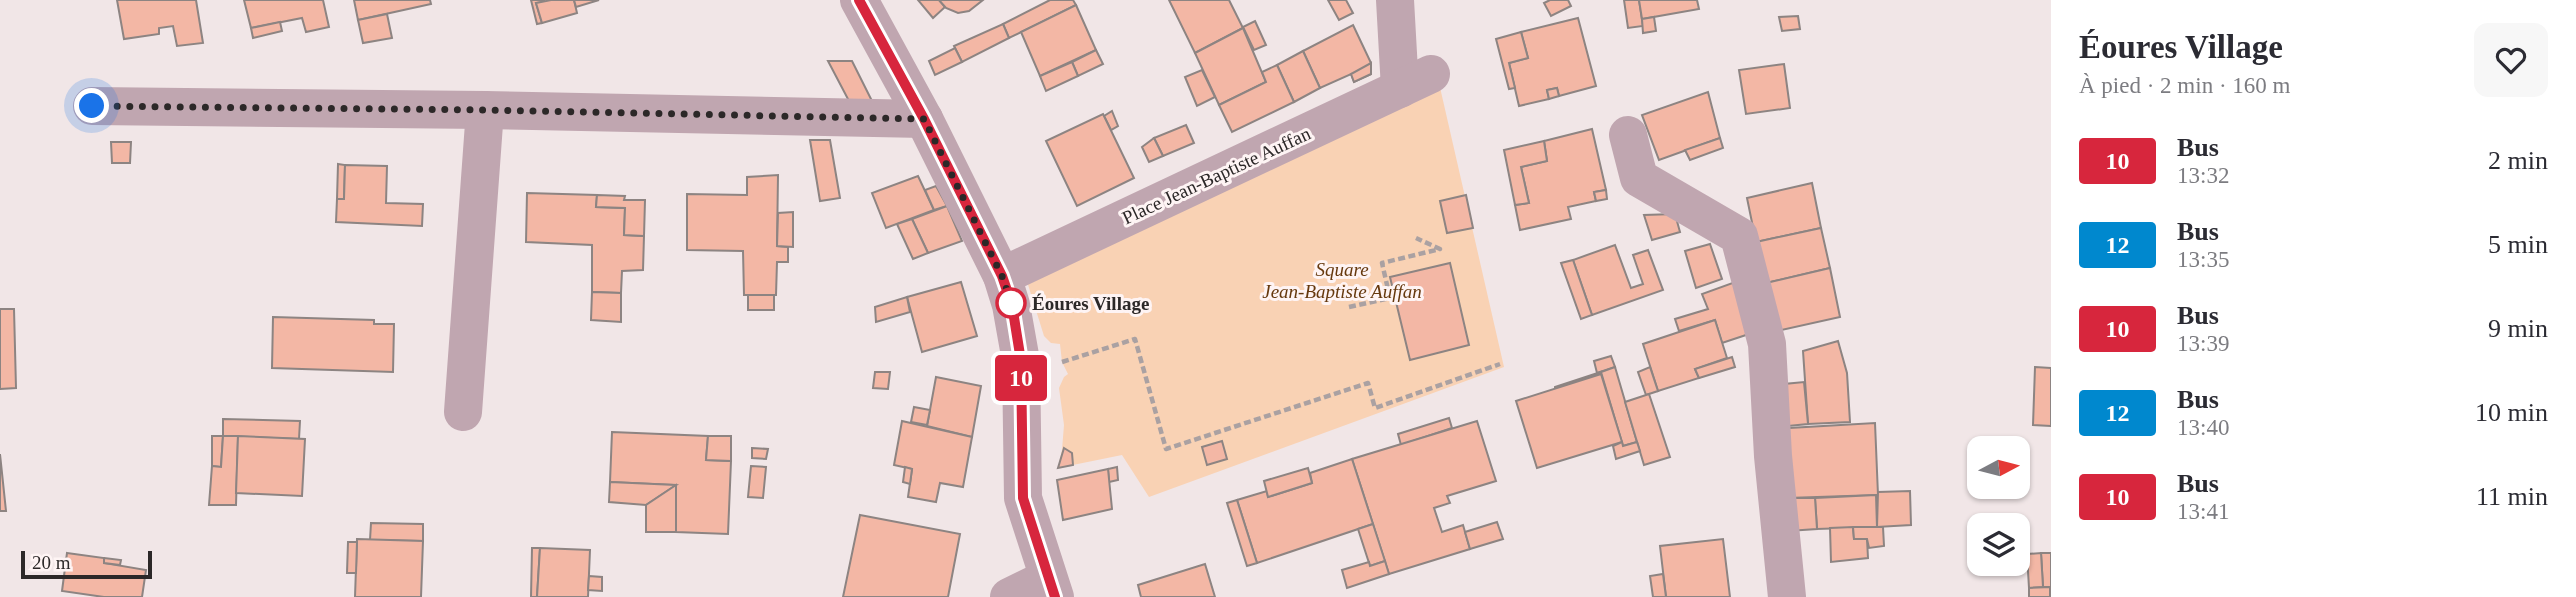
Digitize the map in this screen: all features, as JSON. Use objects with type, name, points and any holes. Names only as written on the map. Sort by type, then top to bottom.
[{"type":"street","points":[[859,0],[924,119],[1002,276],[1012,305],[1021,361],[1023,498],[1051,588],[1009,597]]},
{"type":"street","name":"Place Jean-Baptiste Auffan","points":[[1002,276],[1415,82],[1395,0]]},
{"type":"street","points":[[92,106],[485,110],[924,119]]},
{"type":"street","points":[[463,412],[485,110]]},
{"type":"street","points":[[1628,135],[1639,178],[1740,236],[1767,344],[1773,456],[1787,597]]},
{"type":"path","points":[[1349,307],[1390,298],[1382,263],[1440,249],[1416,238]]},
{"type":"path","points":[[1062,362],[1135,339],[1166,449],[1368,383],[1375,408],[1500,364]]},
{"type":"green space","name":"Square Jean-Baptiste Auffan","points":[[1439,83],[1504,367],[1149,497],[1122,455],[1058,468],[1064,425],[1059,388],[1068,374],[1062,362],[1060,344],[1051,343],[1044,336],[1025,275]]},
{"type":"building","points":[[117,0],[196,0],[203,43],[177,46],[173,26],[159,28],[159,34],[124,39]]},
{"type":"building","points":[[244,0],[323,0],[329,27],[306,32],[302,18],[251,28]]},
{"type":"building","points":[[354,0],[430,0],[431,4],[358,20]]},
{"type":"building","points":[[531,0],[544,0],[536,3],[542,23],[537,24]]},
{"type":"building","points":[[574,0],[577,13],[542,23],[536,3]]},
{"type":"building","points":[[574,0],[599,0],[576,7]]},
{"type":"building","points":[[918,0],[939,0],[945,7],[933,18]]},
{"type":"building","points":[[939,0],[983,0],[969,11],[958,13],[946,8]]},
{"type":"building","points":[[1050,0],[1073,0],[1076,5],[1009,38],[1003,24]]},
{"type":"building","points":[[1169,0],[1229,0],[1243,28],[1195,53]]},
{"type":"building","points":[[1328,0],[1346,0],[1353,13],[1339,20]]},
{"type":"building","points":[[1550,0],[1568,0],[1571,6],[1551,16],[1544,3]]},
{"type":"building","points":[[1624,0],[1639,0],[1643,26],[1628,28]]},
{"type":"building","points":[[1639,0],[1697,0],[1699,9],[1642,19]]},
{"type":"building","points":[[1076,5],[1096,50],[1040,76],[1021,32]]},
{"type":"building","points":[[387,14],[392,38],[363,43],[358,20]]},
{"type":"building","points":[[1798,16],[1800,29],[1782,31],[1779,17]]},
{"type":"building","points":[[1654,17],[1656,31],[1643,33],[1642,19]]},
{"type":"building","points":[[1578,18],[1596,86],[1559,96],[1557,88],[1547,90],[1549,99],[1519,106],[1509,63],[1528,58],[1521,32]]},
{"type":"building","points":[[1255,21],[1266,45],[1254,50],[1243,27]]},
{"type":"building","points":[[280,22],[282,31],[253,38],[251,28]]},
{"type":"building","points":[[1003,24],[1009,38],[962,62],[954,46]]},
{"type":"building","points":[[1353,25],[1371,63],[1371,74],[1354,82],[1351,74],[1320,88],[1303,51]]},
{"type":"building","points":[[1243,28],[1266,82],[1219,105],[1195,53]]},
{"type":"building","points":[[1521,32],[1528,58],[1509,63],[1515,88],[1509,89],[1496,39]]},
{"type":"building","points":[[955,48],[962,62],[935,75],[929,61]]},
{"type":"building","points":[[1096,50],[1103,64],[1078,76],[1072,62]]},
{"type":"building","points":[[1303,51],[1320,88],[1294,102],[1277,65]]},
{"type":"building","points":[[828,61],[852,61],[872,101],[849,101]]},
{"type":"building","points":[[1072,62],[1078,76],[1046,91],[1040,76]]},
{"type":"building","points":[[1371,63],[1371,74],[1354,82],[1351,74]]},
{"type":"building","points":[[1784,64],[1790,108],[1746,114],[1739,70]]},
{"type":"building","points":[[1277,65],[1294,102],[1232,132],[1219,105],[1266,82],[1262,72]]},
{"type":"building","points":[[1202,70],[1215,97],[1197,106],[1185,77]]},
{"type":"building","points":[[1557,88],[1559,96],[1549,99],[1547,90]]},
{"type":"building","points":[[1708,92],[1720,138],[1659,160],[1642,115]]},
{"type":"building","points":[[1112,111],[1118,126],[1111,130],[1104,116]]},
{"type":"building","points":[[1103,114],[1134,178],[1077,206],[1046,141]]},
{"type":"building","points":[[1186,125],[1194,143],[1163,156],[1154,138]]},
{"type":"building","points":[[1592,129],[1606,190],[1594,192],[1596,201],[1568,207],[1571,219],[1520,230],[1515,205],[1529,203],[1521,167],[1547,161],[1544,141]]},
{"type":"building","points":[[1154,138],[1163,156],[1149,162],[1142,147]]},
{"type":"building","points":[[1720,138],[1723,148],[1690,160],[1685,150]]},
{"type":"building","points":[[810,140],[830,140],[840,198],[820,201]]},
{"type":"building","points":[[1544,141],[1547,161],[1521,167],[1529,203],[1515,205],[1504,150]]},
{"type":"building","points":[[111,142],[131,142],[130,163],[112,163]]},
{"type":"building","points":[[338,164],[345,165],[344,199],[337,199]]},
{"type":"building","points":[[345,165],[387,166],[386,203],[423,204],[422,226],[336,222],[337,199],[344,199]]},
{"type":"building","points":[[778,175],[777,246],[788,247],[788,262],[777,262],[776,295],[744,295],[743,251],[687,250],[687,194],[747,195],[747,177]]},
{"type":"building","points":[[918,176],[934,210],[886,228],[872,193]]},
{"type":"building","points":[[1812,183],[1821,228],[1756,242],[1747,198]]},
{"type":"building","points":[[936,186],[947,206],[934,210],[925,190]]},
{"type":"building","points":[[1606,190],[1607,199],[1596,201],[1594,192]]},
{"type":"building","points":[[527,193],[597,195],[596,207],[625,208],[624,235],[644,236],[643,270],[622,271],[621,293],[592,292],[592,245],[526,242]]},
{"type":"building","points":[[597,195],[625,196],[624,200],[645,200],[644,236],[624,235],[625,208],[596,207]]},
{"type":"building","points":[[1466,195],[1473,228],[1447,233],[1440,201]]},
{"type":"building","points":[[947,206],[962,241],[928,253],[912,219]]},
{"type":"building","points":[[793,212],[793,247],[777,246],[778,213]]},
{"type":"building","points":[[1675,214],[1680,232],[1652,240],[1644,215]]},
{"type":"building","points":[[912,219],[928,253],[913,259],[897,224]]},
{"type":"building","points":[[1821,228],[1830,268],[1766,283],[1756,242]]},
{"type":"building","points":[[1710,244],[1722,279],[1696,288],[1685,251]]},
{"type":"building","points":[[1615,245],[1631,288],[1643,284],[1633,255],[1648,250],[1663,290],[1592,315],[1573,260]]},
{"type":"building","points":[[1573,260],[1592,315],[1581,319],[1561,263]]},
{"type":"building","points":[[1450,263],[1469,345],[1410,360],[1390,277]]},
{"type":"building","points":[[1830,268],[1840,317],[1777,331],[1766,283]]},
{"type":"building","points":[[1738,281],[1749,334],[1722,343],[1715,320],[1679,331],[1675,319],[1708,309],[1702,294]]},
{"type":"building","points":[[961,282],[977,336],[922,352],[907,297]]},
{"type":"building","points":[[592,292],[621,293],[621,322],[591,320]]},
{"type":"building","points":[[748,295],[774,295],[774,310],[748,310]]},
{"type":"building","points":[[907,297],[910,312],[876,322],[875,307]]},
{"type":"building","points":[[0,309],[14,309],[16,388],[0,389]]},
{"type":"building","points":[[273,317],[374,320],[374,324],[394,324],[393,372],[272,368]]},
{"type":"building","points":[[1715,320],[1727,358],[1695,369],[1699,378],[1658,391],[1643,344]]},
{"type":"building","points":[[1838,341],[1847,373],[1850,422],[1808,424],[1803,351]]},
{"type":"building","points":[[1611,356],[1615,367],[1597,373],[1594,361]]},
{"type":"building","points":[[1732,357],[1735,367],[1699,378],[1695,369]]},
{"type":"building","points":[[1615,367],[1637,442],[1623,446],[1601,372]]},
{"type":"building","points":[[1650,367],[1658,391],[1646,395],[1638,372]]},
{"type":"building","points":[[2035,367],[2051,368],[2051,426],[2033,425]]},
{"type":"building","points":[[875,372],[890,372],[888,389],[873,388]]},
{"type":"building","points":[[1601,374],[1555,388],[1555,387]]},
{"type":"building","points":[[1601,374],[1622,442],[1537,468],[1516,401]]},
{"type":"building","points":[[936,377],[981,386],[972,437],[927,426]]},
{"type":"building","points":[[1804,382],[1808,424],[1788,426],[1784,384]]},
{"type":"building","points":[[1649,394],[1670,457],[1644,465],[1625,402]]},
{"type":"building","points":[[914,407],[930,410],[927,425],[911,422]]},
{"type":"building","points":[[1449,418],[1452,428],[1401,445],[1398,434]]},
{"type":"building","points":[[223,419],[300,421],[299,439],[223,436]]},
{"type":"building","points":[[902,421],[972,437],[963,487],[940,483],[936,502],[908,497],[912,469],[894,465]]},
{"type":"building","points":[[1477,421],[1496,481],[1447,496],[1450,503],[1434,508],[1442,532],[1463,525],[1470,549],[1389,574],[1352,459]]},
{"type":"building","points":[[1875,423],[1878,495],[1787,498],[1789,428]]},
{"type":"building","points":[[612,432],[708,436],[706,460],[731,461],[728,534],[676,532],[676,485],[610,482]]},
{"type":"building","points":[[212,436],[223,436],[221,467],[212,466]]},
{"type":"building","points":[[223,436],[238,436],[236,505],[209,505],[212,466],[221,467]]},
{"type":"building","points":[[238,436],[305,439],[302,496],[236,493]]},
{"type":"building","points":[[708,436],[731,436],[731,461],[706,460]]},
{"type":"building","points":[[1222,441],[1227,459],[1207,465],[1202,447]]},
{"type":"building","points":[[1622,442],[1623,446],[1637,442],[1640,451],[1616,459],[1613,446]]},
{"type":"building","points":[[752,448],[768,449],[766,459],[752,458]]},
{"type":"building","points":[[1064,448],[1072,453],[1073,465],[1058,468]]},
{"type":"building","points":[[0,454],[6,511],[0,511]]},
{"type":"building","points":[[1352,459],[1373,524],[1257,563],[1237,500],[1267,491],[1268,497],[1312,483],[1310,473]]},
{"type":"building","points":[[751,466],[766,467],[763,498],[748,497]]},
{"type":"building","points":[[905,467],[912,469],[910,484],[903,482]]},
{"type":"building","points":[[1117,467],[1118,480],[1109,482],[1108,469]]},
{"type":"building","points":[[1308,468],[1312,483],[1268,497],[1264,481]]},
{"type":"building","points":[[1108,469],[1112,509],[1063,520],[1057,480]]},
{"type":"building","points":[[610,482],[676,485],[646,505],[609,502]]},
{"type":"building","points":[[676,485],[676,532],[646,532],[646,505]]},
{"type":"building","points":[[1910,491],[1911,525],[1877,527],[1878,492]]},
{"type":"building","points":[[1876,495],[1877,527],[1817,529],[1815,498]]},
{"type":"building","points":[[1787,498],[1815,498],[1817,529],[1788,531]]},
{"type":"building","points":[[1237,500],[1257,563],[1247,566],[1227,503]]},
{"type":"building","points":[[860,515],[960,534],[948,597],[843,597]]},
{"type":"building","points":[[1497,522],[1503,539],[1470,549],[1465,532]]},
{"type":"building","points":[[371,523],[423,524],[423,541],[370,540]]},
{"type":"building","points":[[1373,524],[1385,561],[1370,566],[1358,529]]},
{"type":"building","points":[[1853,527],[1854,539],[1867,539],[1868,558],[1831,562],[1830,528]]},
{"type":"building","points":[[1853,527],[1883,527],[1884,546],[1869,548],[1867,539],[1854,539]]},
{"type":"building","points":[[357,539],[423,541],[421,597],[355,597]]},
{"type":"building","points":[[1723,539],[1730,597],[1666,597],[1660,546]]},
{"type":"building","points":[[348,542],[357,542],[356,573],[347,573]]},
{"type":"building","points":[[532,548],[540,548],[537,597],[531,597]]},
{"type":"building","points":[[540,548],[590,550],[588,597],[537,597]]},
{"type":"building","points":[[67,553],[104,558],[104,563],[146,570],[142,597],[104,597],[62,591]]},
{"type":"building","points":[[2041,553],[2051,553],[2051,597],[2050,587],[2043,587]]},
{"type":"building","points":[[2041,553],[2043,587],[2029,588],[2030,554]]},
{"type":"building","points":[[104,558],[121,560],[120,565],[104,563]]},
{"type":"building","points":[[1385,561],[1389,574],[1347,588],[1342,570],[1369,562],[1370,566]]},
{"type":"building","points":[[1205,564],[1215,597],[1141,597],[1138,585]]},
{"type":"building","points":[[1663,574],[1666,597],[1653,597],[1650,576]]},
{"type":"building","points":[[589,576],[602,577],[602,591],[588,590]]},
{"type":"building","points":[[2050,587],[2050,597],[2029,597],[2029,588]]},
{"type":"bus line","name":"10","points":[[859,0],[924,119],[1002,276],[1012,305],[1021,361],[1023,498],[1055,597]]},
{"type":"place","name":"Éoures Village","points":[[1011,303]]},
{"type":"route","points":[[92,106],[485,110],[924,119],[1002,276],[1012,305],[1011,303]]}]
